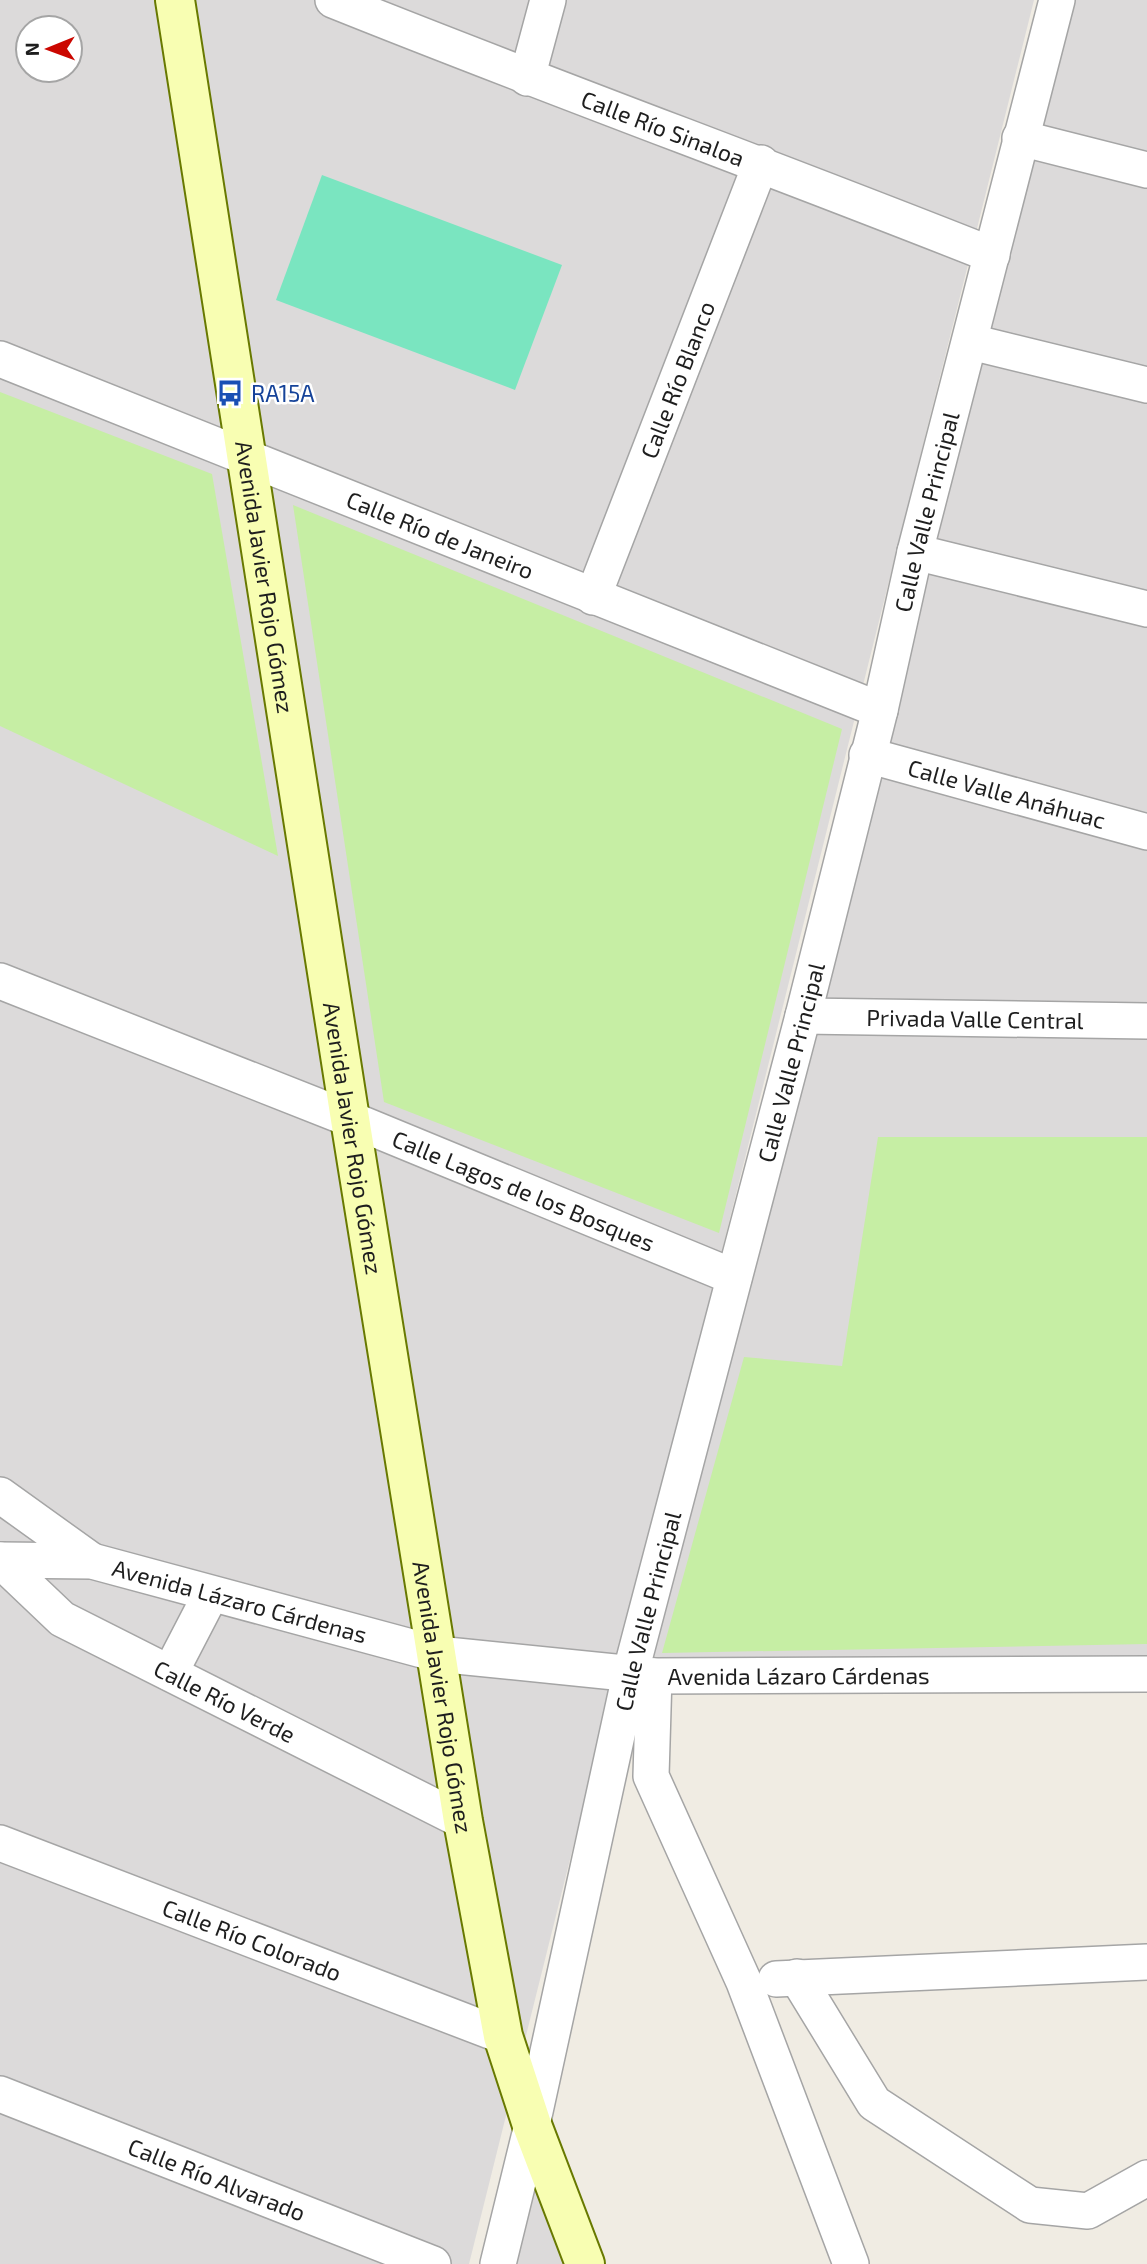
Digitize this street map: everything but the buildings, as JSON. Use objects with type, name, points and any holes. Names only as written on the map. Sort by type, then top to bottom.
[{"type":"street","name":"Avenida Javier Rojo Gómez","points":[[175,0],[463,1821],[503,2036],[532,2125],[585,2264]]},
{"type":"street","name":"Calle Río Sinaloa","points":[[333,0],[527,78],[761,163],[992,255]]},
{"type":"street","points":[[527,78],[548,0]]},
{"type":"street","name":"Calle Valle Principal","points":[[498,2264],[643,1674],[734,1277],[803,1016],[880,710],[915,552],[971,342],[1049,3]]},
{"type":"street","points":[[1020,138],[1147,170]]},
{"type":"street","name":"Calle Río Blanco","points":[[593,597],[761,163]]},
{"type":"street","points":[[971,342],[1147,385]]},
{"type":"street","name":"Calle Río de Janeiro","points":[[0,359],[880,710]]},
{"type":"street","points":[[915,552],[1147,609]]},
{"type":"street","name":"Calle Valle Anáhuac","points":[[867,755],[1147,832]]},
{"type":"street","name":"Calle Lagos de los Bosques","points":[[0,981],[350,1119],[734,1277]]},
{"type":"street","name":"Privada Valle Central","points":[[803,1016],[1147,1021]]},
{"type":"street","points":[[0,1495],[92,1561]]},
{"type":"street","name":"Avenida Lázaro Cárdenas","points":[[0,1560],[92,1561],[437,1654],[643,1674],[1147,1674]]},
{"type":"street","name":"Calle Río Verde","points":[[0,1560],[62,1619],[463,1821]]},
{"type":"street","points":[[170,1673],[211,1594]]},
{"type":"street","points":[[643,1674],[651,1776],[744,1982],[851,2264]]},
{"type":"street","name":"Calle Río Colorado","points":[[0,1843],[503,2036]]},
{"type":"street","points":[[744,1982],[797,1977],[1147,1962]]},
{"type":"street","points":[[797,1977],[874,2102],[1030,2205],[1088,2211],[1147,2178]]},
{"type":"street","name":"Calle Río Alvarado","points":[[0,2094],[433,2264]]},
{"type":"shaded area","points":[[0,0],[1034,0],[469,2264],[0,2264]]},
{"type":"shaded area","points":[[1041,0],[1147,0],[1147,1670],[617,1682]]},
{"type":"shaded area","points":[[532,2148],[599,2264],[502,2264]]},
{"type":"green space","points":[[322,175],[562,265],[515,390],[276,300]]},
{"type":"green space","points":[[0,392],[212,474],[278,856],[0,726]]},
{"type":"green space","points":[[293,505],[842,729],[719,1233],[384,1102]]},
{"type":"green space","points":[[878,1137],[1147,1137],[1147,1644],[662,1653],[744,1357],[842,1366]]},
{"type":"place","name":"RA15A","points":[[230,393]]}]
